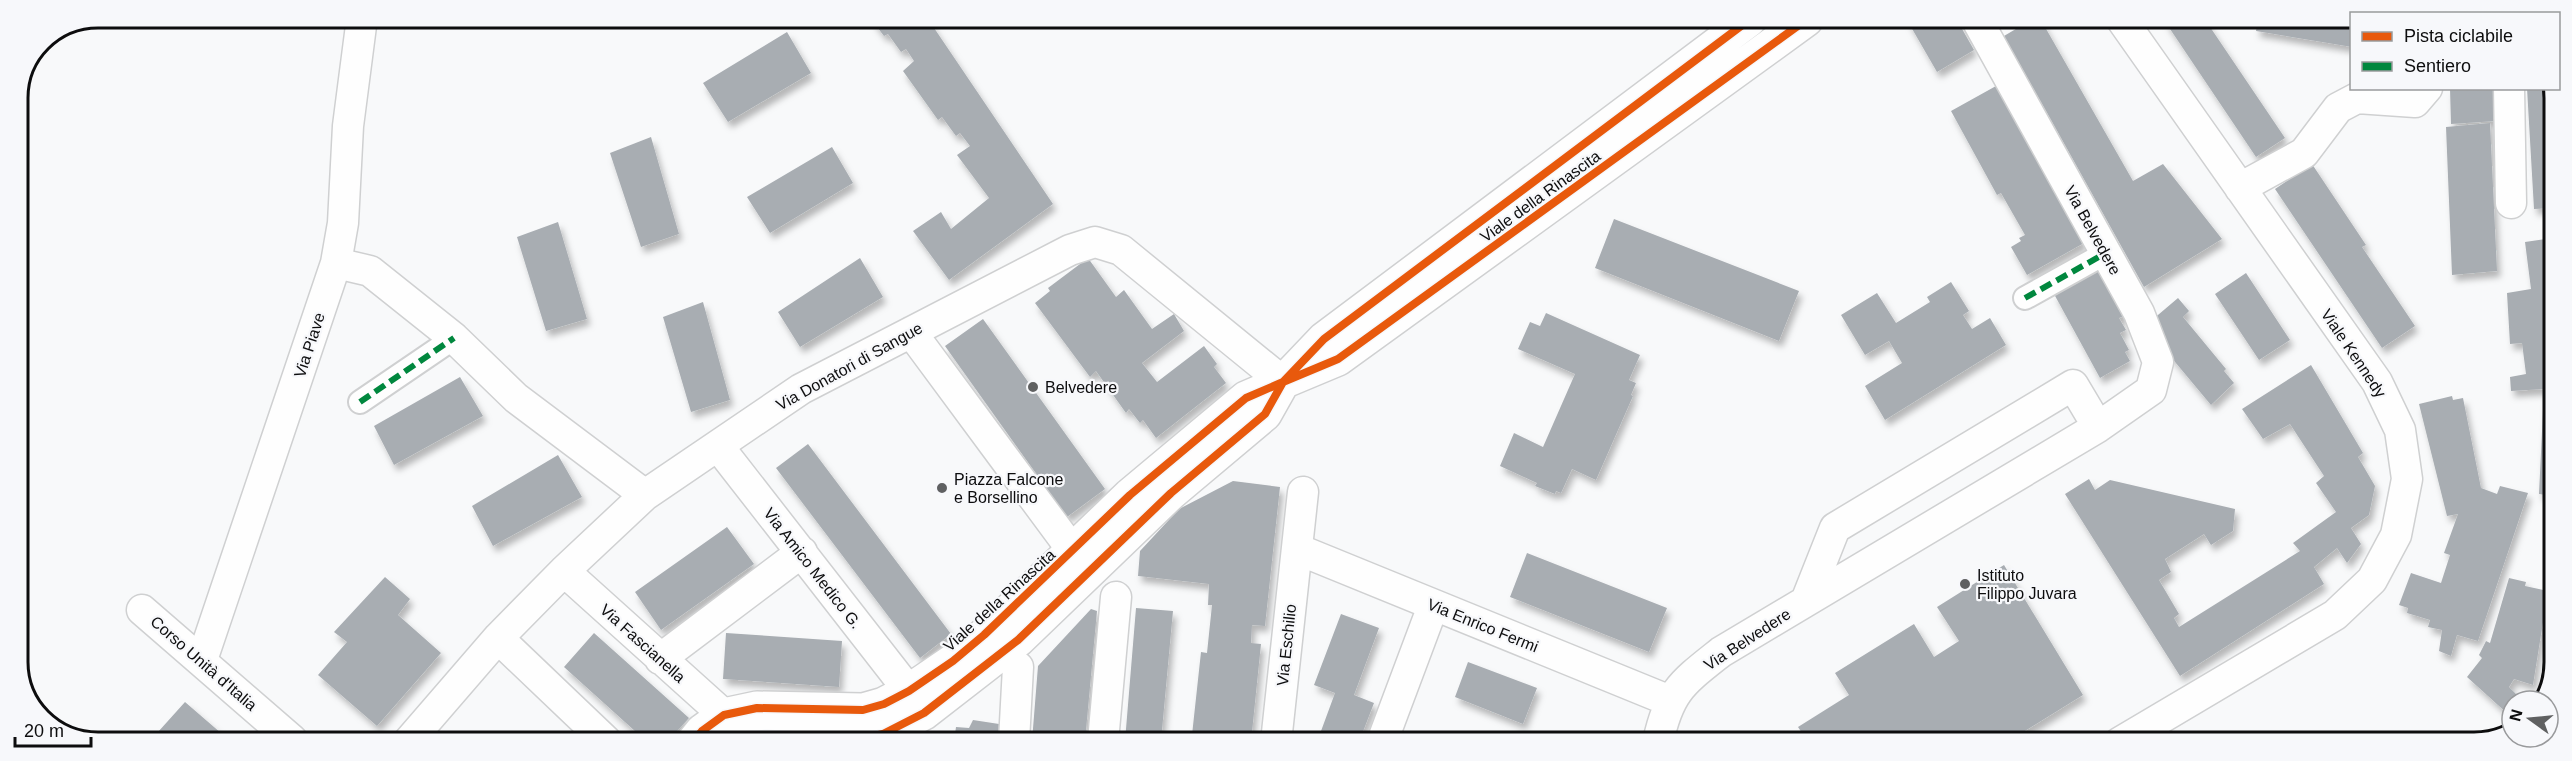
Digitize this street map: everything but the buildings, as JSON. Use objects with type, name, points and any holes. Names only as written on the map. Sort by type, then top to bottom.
[{"type":"street","name":"Via Piave","points":[[202,660],[336,263],[343,223],[348,126],[361,28]]},
{"type":"street","name":"Viale della Rinascita","points":[[887,732],[924,713],[1018,640],[1171,493],[1265,414],[1283,382],[1324,339],[1738,28]]},
{"type":"street","name":"Viale della Rinascita","points":[[701,732],[728,728],[757,708],[863,710],[884,704],[909,691],[969,648],[1130,495],[1246,398],[1338,359],[1795,28]]},
{"type":"street","name":"Via Belvedere","points":[[1661,732],[1670,701],[1683,682],[1721,652],[2098,427],[2151,390],[2158,362],[2139,313],[1981,28]]},
{"type":"street","name":"Viale Kennedy","points":[[2128,28],[2377,382],[2400,430],[2407,479],[2396,535],[2372,580],[2335,615],[2136,732]]},
{"type":"street","points":[[2240,188],[2304,153],[2338,108],[2357,98],[2415,102],[2425,90]]},
{"type":"street","points":[[2509,90],[2511,203]]},
{"type":"street","name":"Via Donatori di Sangue","points":[[417,732],[498,638],[564,571],[645,495],[801,389],[1070,250],[1095,242],[1121,250],[1283,382]]},
{"type":"street","points":[[2025,298],[2106,253]]},
{"type":"street","points":[[336,263],[370,271],[454,338],[516,398],[645,495]]},
{"type":"street","points":[[911,332],[1073,551]]},
{"type":"street","points":[[360,402],[454,338]]},
{"type":"street","name":"Via Belvedere","points":[[1806,601],[1835,528],[2073,385],[2098,427]]},
{"type":"street","name":"Via Amico Medico G.","points":[[718,446],[909,691]]},
{"type":"street","name":"Via Eschilio","points":[[1277,732],[1303,492]]},
{"type":"street","name":"Via Enrico Fermi","points":[[1297,549],[1670,701]]},
{"type":"street","points":[[660,658],[802,552]]},
{"type":"street","name":"Via Fascianella","points":[[564,571],[660,658],[728,728]]},
{"type":"street","points":[[1104,732],[1116,597]]},
{"type":"street","points":[[1386,732],[1433,606]]},
{"type":"street","name":"Corso Unità d'Italia","points":[[142,610],[283,732]]},
{"type":"street","points":[[498,638],[597,732]]},
{"type":"street","points":[[1014,732],[1018,667]]},
{"type":"marked path","points":[[2025,298],[2106,253]]},
{"type":"marked path","points":[[360,402],[454,338]]},
{"type":"cycle path","points":[[701,732],[724,715],[757,708],[863,710],[884,704],[909,691],[953,661],[984,635],[1130,495],[1246,398],[1283,382],[1324,339],[1738,28]]},
{"type":"cycle path","points":[[887,732],[924,713],[1018,640],[1171,493],[1265,414],[1283,382],[1338,359],[1795,28]]},
{"type":"place","name":"Belvedere","points":[[1033,387]]},
{"type":"place","name":"Piazza Falcone e Borsellino","points":[[942,488]]},
{"type":"place","name":"Istituto Filippo Juvara","points":[[1965,584]]}]
